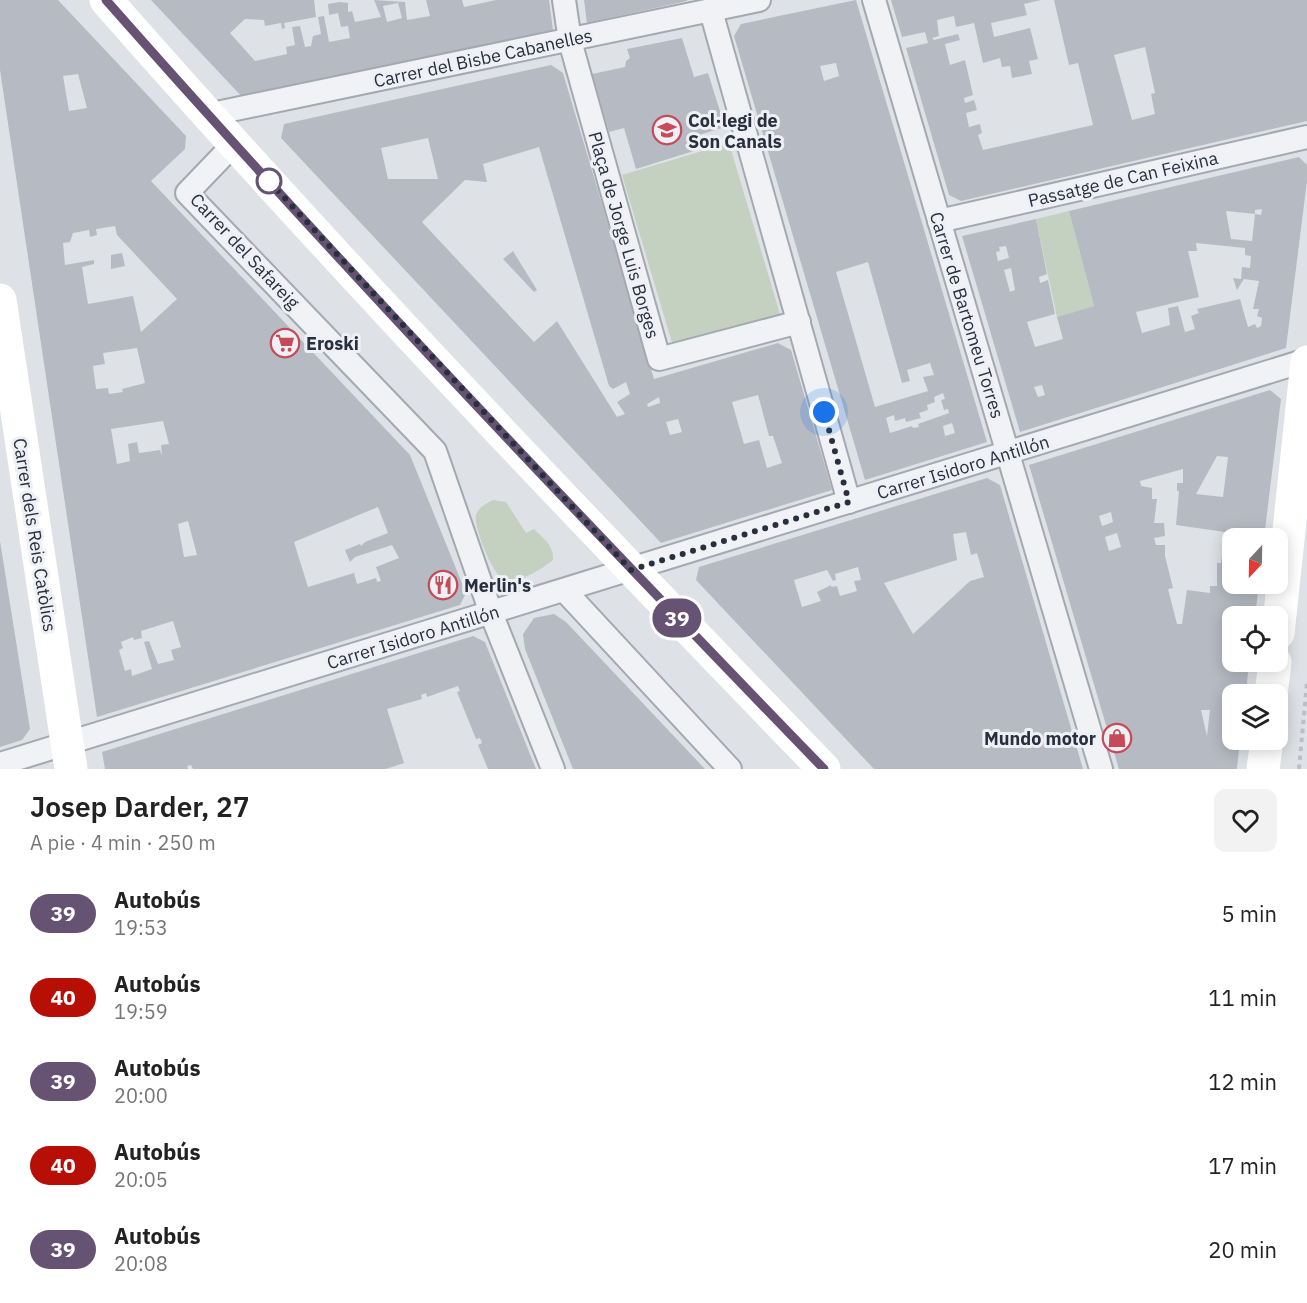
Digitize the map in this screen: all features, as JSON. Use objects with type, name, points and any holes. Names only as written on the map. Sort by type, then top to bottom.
[{"type":"street","points":[[106,0],[207,115],[631,570],[824,769]]},
{"type":"street","points":[[564,0],[570,41]]},
{"type":"street","name":"Carrer del Bisbe Cabanelles","points":[[207,115],[759,0]]},
{"type":"street","name":"Carrer de Bartomeu Torres","points":[[874,0],[1101,769]]},
{"type":"street","points":[[711,11],[849,502]]},
{"type":"street","name":"Plaça de Jorge Luis Borges","points":[[570,41],[659,359],[799,322]]},
{"type":"street","name":"Passatge de Can Feixina","points":[[939,221],[1307,137]]},
{"type":"street","name":"Carrer del Safareig","points":[[234,144],[187,193],[435,451],[491,613],[554,769]]},
{"type":"street","name":"Carrer dels Reis Catòlics","points":[[0,300],[69,756]]},
{"type":"street","points":[[1281,606],[1307,361]]},
{"type":"street","name":"Carrer Isidoro Antillón","points":[[0,764],[69,756],[491,613],[1307,361]]},
{"type":"street","points":[[564,590],[730,769]]},
{"type":"street","points":[[1263,769],[1266,750]]},
{"type":"path","points":[[1299,769],[1307,682]]},
{"type":"green space","points":[[729,143],[780,314],[673,346],[622,175]]},
{"type":"green space","points":[[1069,211],[1094,306],[1057,317],[1036,219]]},
{"type":"green space","points":[[493,500],[506,502],[526,533],[534,529],[548,543],[553,560],[525,577],[512,581],[501,578],[485,551],[476,521],[479,510]]},
{"type":"building","points":[[0,0],[58,0],[186,136],[185,149],[151,181],[410,455],[466,593],[460,605],[97,717],[0,70]],"holes":[[[78,74],[87,108],[69,111],[63,76]],[[115,226],[117,235],[177,299],[141,332],[133,296],[88,304],[82,267],[94,264],[94,260],[65,265],[63,243],[70,242],[73,233],[89,230],[90,237],[97,235],[96,229]],[[137,348],[145,383],[122,389],[123,392],[109,394],[108,388],[96,389],[93,366],[105,364],[103,353]],[[163,421],[169,444],[161,445],[162,456],[160,450],[139,453],[137,442],[128,444],[130,461],[117,464],[111,429]],[[378,507],[388,533],[365,542],[361,546],[360,544],[345,550],[350,562],[355,557],[392,545],[399,558],[376,567],[381,581],[377,582],[376,578],[357,584],[354,573],[308,587],[294,542]],[[188,521],[197,555],[184,557],[178,524]],[[173,621],[181,647],[171,650],[174,660],[158,664],[149,641],[144,642],[152,669],[132,676],[131,669],[125,671],[119,650],[123,648],[121,642],[133,637],[134,640],[142,638],[141,631]]]},
{"type":"building","points":[[151,0],[314,0],[316,17],[284,23],[285,28],[282,29],[281,23],[265,26],[264,20],[245,19],[230,33],[255,61],[287,54],[286,47],[295,45],[292,27],[300,26],[305,47],[311,46],[313,36],[321,34],[318,17],[324,16],[329,42],[350,38],[348,26],[341,27],[338,13],[329,15],[328,4],[348,3],[348,12],[352,11],[355,22],[381,17],[374,0],[405,2],[407,20],[430,16],[426,0],[462,0],[464,7],[496,0],[549,0],[553,30],[244,99]],"holes":[[[398,3],[402,18],[387,22],[383,6]]]},
{"type":"building","points":[[584,0],[687,0],[687,1],[587,23]]},
{"type":"building","points":[[856,0],[987,442],[865,480],[734,36],[741,24]],"holes":[[[836,63],[839,76],[824,81],[820,66]],[[868,262],[902,383],[910,381],[907,370],[930,363],[934,375],[923,377],[928,391],[875,407],[836,272]],[[943,393],[945,399],[941,400],[944,410],[948,409],[949,413],[918,424],[919,427],[913,428],[912,426],[890,433],[886,418],[894,415],[895,421],[905,418],[906,422],[921,418],[919,413],[928,410],[927,405],[935,402],[934,397]],[[952,423],[955,433],[945,436],[943,426]]]},
{"type":"building","points":[[891,0],[1041,0],[1024,4],[1027,15],[991,23],[994,37],[1030,28],[1038,59],[1029,61],[1032,74],[1012,78],[1010,66],[1002,67],[1000,58],[983,63],[974,23],[956,27],[954,16],[937,20],[939,36],[932,38],[934,40],[958,34],[960,40],[945,44],[950,65],[965,60],[973,95],[964,98],[965,103],[974,100],[977,110],[966,113],[969,127],[980,124],[982,133],[978,135],[983,150],[1093,125],[1078,63],[1069,65],[1054,0],[1307,0],[1307,121],[961,201],[949,195],[906,48],[928,43],[925,32],[902,37]],"holes":[[[1145,47],[1155,93],[1151,94],[1155,114],[1132,120],[1114,55]]]},
{"type":"building","points":[[682,38],[694,77],[708,73],[725,127],[699,135],[694,143],[697,150],[636,169],[624,128],[609,132],[592,74],[625,67],[626,61],[630,58],[627,49]]},
{"type":"building","points":[[551,65],[563,73],[654,379],[778,343],[791,350],[832,490],[661,543],[281,138],[284,124]],"holes":[[[428,138],[438,179],[388,179],[381,148]],[[539,147],[609,386],[613,389],[626,382],[630,394],[617,402],[625,414],[617,417],[557,321],[534,342],[422,222],[465,180],[487,182],[483,164]],[[758,395],[769,436],[773,436],[782,463],[767,468],[759,440],[744,444],[732,402]],[[659,397],[660,403],[648,407],[647,404]],[[678,419],[682,432],[670,435],[666,422]]]},
{"type":"building","points":[[1299,157],[1307,165],[1307,181],[1286,348],[1020,432],[962,236],[1036,219],[1047,274],[1039,277],[1040,283],[1048,280],[1055,314],[1027,322],[1035,347],[1063,339],[1057,317],[1094,306],[1069,211]],"holes":[[[1262,209],[1261,215],[1255,214],[1255,210]],[[1226,211],[1255,214],[1252,241],[1231,239]],[[1196,243],[1245,248],[1245,255],[1251,256],[1250,268],[1242,267],[1241,279],[1233,278],[1237,290],[1244,279],[1259,281],[1253,309],[1259,309],[1257,316],[1262,318],[1261,326],[1257,328],[1255,324],[1248,327],[1240,299],[1197,309],[1199,313],[1191,316],[1195,329],[1185,332],[1178,306],[1168,308],[1170,325],[1142,333],[1136,312],[1199,297],[1188,251],[1197,251]],[[1006,246],[1009,258],[998,261],[996,252],[1000,251],[999,247]],[[1011,268],[1015,290],[1010,292],[1004,270]],[[1042,385],[1045,395],[1038,397],[1034,387]]]},
{"type":"building","points":[[513,251],[537,290],[534,292],[503,259]]},
{"type":"building","points":[[122,253],[125,266],[111,269],[111,255]]},
{"type":"building","points":[[1270,390],[1281,399],[1265,528],[1222,528],[1222,532],[1176,525],[1179,491],[1177,491],[1177,483],[1183,483],[1183,469],[1140,481],[1141,486],[1152,488],[1152,499],[1157,499],[1154,523],[1164,523],[1165,536],[1154,538],[1156,545],[1165,545],[1165,556],[1173,588],[1168,589],[1177,624],[1182,624],[1187,590],[1210,593],[1210,586],[1217,586],[1217,563],[1221,563],[1222,555],[1222,594],[1258,594],[1256,606],[1222,606],[1222,672],[1248,672],[1247,684],[1222,684],[1222,750],[1239,750],[1237,769],[1119,769],[1029,465]],"holes":[[[1217,456],[1228,457],[1223,497],[1196,494]],[[1111,512],[1113,522],[1102,526],[1099,516]],[[1117,533],[1121,547],[1109,551],[1105,537]],[[1201,710],[1210,710],[1207,736]]]},
{"type":"building","points":[[987,478],[1000,485],[1083,769],[874,769],[696,580],[699,567]],"holes":[[[966,532],[971,555],[977,553],[984,577],[970,581],[913,634],[884,583],[957,560],[953,534]],[[858,567],[861,580],[854,581],[857,591],[840,596],[837,586],[831,587],[831,585],[817,592],[821,601],[802,607],[794,580],[827,570],[833,581],[836,580],[835,574]]]},
{"type":"building","points":[[0,541],[30,729],[22,740],[0,747]]},
{"type":"building","points":[[554,614],[566,622],[705,769],[573,769],[525,649],[523,634],[534,618]]},
{"type":"building","points":[[473,636],[485,642],[536,769],[488,769],[478,745],[482,743],[480,738],[476,739],[457,692],[460,691],[458,686],[427,697],[426,693],[421,695],[422,699],[387,709],[404,763],[386,769],[193,769],[191,765],[187,766],[188,769],[105,769],[102,752]]},
{"type":"bus line","name":"39","points":[[106,0],[207,115],[599,536],[824,769]]},
{"type":"place","name":"Col·legi de Son Canals","points":[[667,130]]},
{"type":"place","name":"Eroski","points":[[285,343]]},
{"type":"place","name":"Merlin's","points":[[443,585]]},
{"type":"place","name":"Mundo motor","points":[[1117,738]]},
{"type":"route","points":[[269,181],[266,178],[631,570],[849,502],[824,412]]}]
